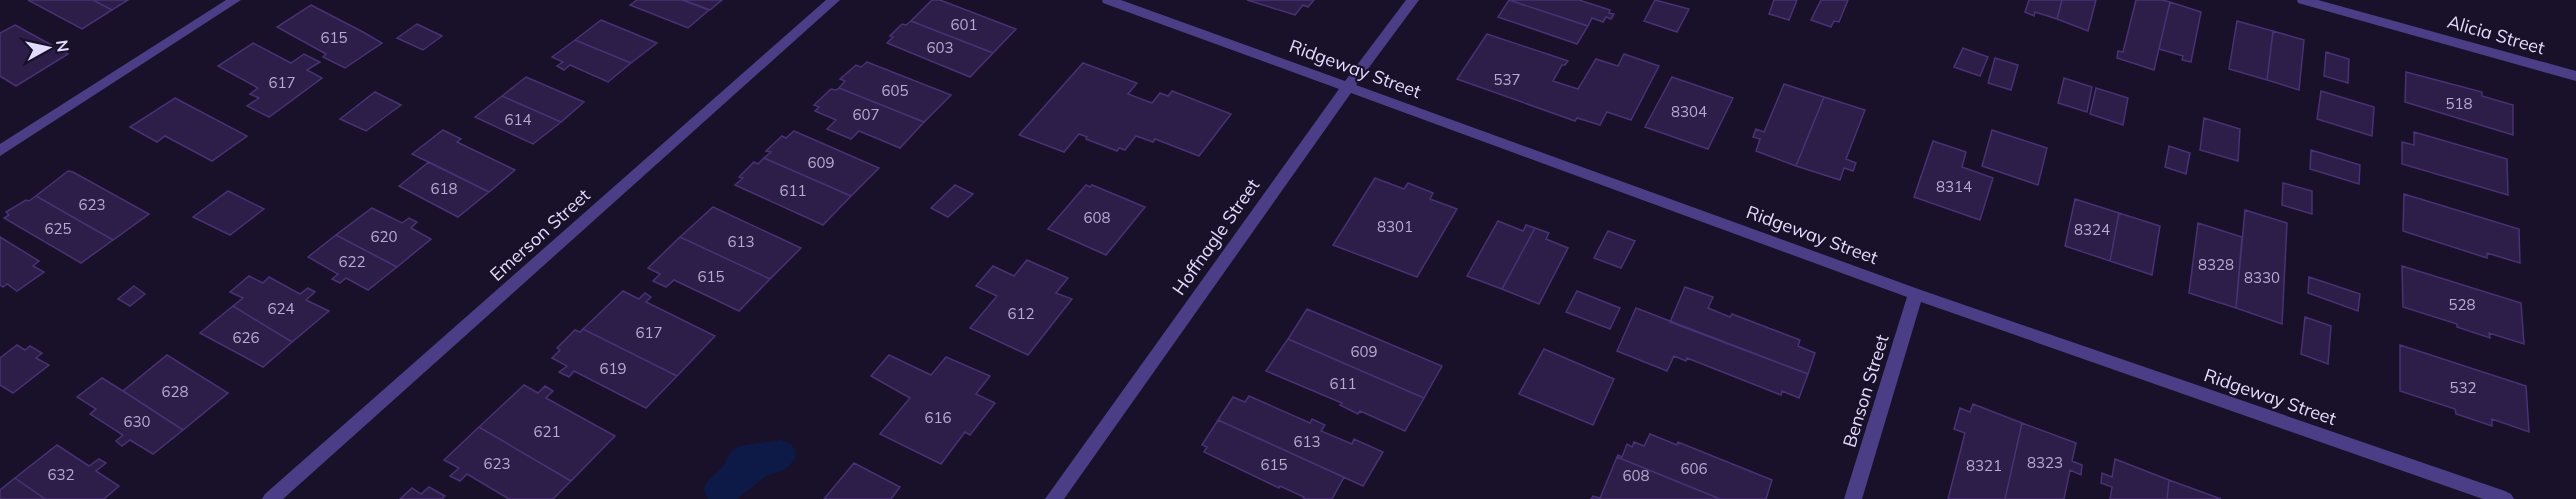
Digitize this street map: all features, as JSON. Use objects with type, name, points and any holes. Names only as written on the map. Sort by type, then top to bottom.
[{"type":"street","points":[[0,151],[235,0]]},
{"type":"street","name":"Emerson Street","points":[[272,499],[834,0]]},
{"type":"street","name":"Ridgeway Street","points":[[1108,0],[1916,294],[2505,499]]},
{"type":"street","name":"Hoffnagle Street","points":[[1054,499],[1348,87],[1413,0]]},
{"type":"street","name":"Alicia Street","points":[[2303,0],[2576,76]]},
{"type":"street","name":"Benson Street","points":[[1853,499],[1916,294]]},
{"type":"water","points":[[781,440],[791,444],[795,450],[795,458],[789,466],[766,476],[737,499],[708,499],[704,488],[708,480],[724,465],[733,450],[741,446]]},
{"type":"building","points":[[28,0],[93,0],[112,10],[82,29]]},
{"type":"building","points":[[93,0],[128,0],[112,10]]},
{"type":"building","points":[[637,0],[682,0],[709,10],[688,28],[630,5]]},
{"type":"building","points":[[683,0],[722,0],[710,10]]},
{"type":"building","points":[[932,0],[940,0],[1016,29],[993,53],[911,21]]},
{"type":"building","points":[[1247,0],[1314,0],[1308,7],[1303,5],[1295,15]]},
{"type":"building","points":[[1509,0],[1579,0],[1610,10],[1609,13],[1614,14],[1611,19],[1606,17],[1603,22],[1592,18],[1588,26]]},
{"type":"building","points":[[1509,0],[1588,26],[1577,44],[1498,17]]},
{"type":"building","points":[[1655,0],[1689,9],[1677,32],[1644,21]]},
{"type":"building","points":[[1774,0],[1797,0],[1789,20],[1769,14]]},
{"type":"building","points":[[1821,0],[1848,0],[1839,22],[1834,21],[1831,27],[1811,20]]},
{"type":"building","points":[[2029,0],[2062,0],[2057,19],[2035,12],[2034,16],[2025,12]]},
{"type":"building","points":[[2062,0],[2096,0],[2088,31],[2057,19]]},
{"type":"building","points":[[2136,0],[2170,2],[2154,70],[2117,58],[2118,51],[2123,52]]},
{"type":"building","points":[[2170,2],[2201,12],[2191,62],[2182,60],[2183,56],[2159,49]]},
{"type":"building","points":[[311,5],[382,43],[345,68],[323,57],[326,54],[277,27]]},
{"type":"building","points":[[601,20],[657,43],[631,63],[575,40]]},
{"type":"building","points":[[911,21],[993,53],[970,77],[887,43],[893,37],[890,36],[902,24],[906,25]]},
{"type":"building","points":[[2237,21],[2273,31],[2267,80],[2229,69]]},
{"type":"building","points":[[417,24],[442,36],[423,50],[397,38]]},
{"type":"building","points":[[15,25],[68,54],[16,86],[0,76],[0,33]]},
{"type":"building","points":[[2273,31],[2304,40],[2299,90],[2267,80]]},
{"type":"building","points":[[1487,34],[1568,61],[1562,65],[1553,81],[1578,89],[1596,59],[1618,66],[1624,54],[1659,66],[1631,120],[1607,112],[1600,125],[1577,118],[1575,121],[1457,79]]},
{"type":"building","points":[[575,40],[631,63],[608,82],[570,65],[564,70],[557,66],[563,62],[552,57]]},
{"type":"building","points":[[253,43],[291,63],[304,54],[320,62],[307,70],[322,78],[269,117],[247,106],[259,98],[250,94],[258,88],[218,66]]},
{"type":"building","points":[[1963,48],[1988,57],[1980,76],[1954,67]]},
{"type":"building","points":[[2326,52],[2349,59],[2348,83],[2324,76]]},
{"type":"building","points":[[1995,58],[2018,65],[2011,90],[1988,83]]},
{"type":"building","points":[[867,62],[951,95],[924,122],[839,88],[845,81],[840,79],[856,65],[861,67]]},
{"type":"building","points":[[1083,63],[1137,83],[1128,94],[1152,103],[1160,93],[1168,96],[1172,91],[1231,114],[1199,156],[1155,139],[1153,142],[1136,136],[1125,150],[1119,148],[1117,151],[1079,134],[1064,152],[1019,135]]},
{"type":"building","points":[[2406,72],[2482,92],[2482,96],[2513,105],[2513,135],[2405,102]]},
{"type":"building","points":[[526,77],[584,102],[561,122],[502,96]]},
{"type":"building","points":[[1672,77],[1733,98],[1708,149],[1645,127]]},
{"type":"building","points":[[2064,78],[2092,87],[2087,112],[2058,103]]},
{"type":"building","points":[[1784,84],[1824,97],[1796,166],[1756,151],[1760,139],[1753,137],[1756,129],[1764,132]]},
{"type":"building","points":[[839,88],[924,122],[900,148],[859,131],[851,139],[827,129],[836,120],[815,111],[819,107],[814,105],[831,89]]},
{"type":"building","points":[[2096,88],[2128,98],[2123,125],[2090,114]]},
{"type":"building","points":[[2321,91],[2374,107],[2372,136],[2317,119]]},
{"type":"building","points":[[375,92],[401,105],[366,131],[340,119]]},
{"type":"building","points":[[502,96],[561,122],[533,144],[475,117]]},
{"type":"building","points":[[1824,97],[1865,110],[1846,159],[1856,163],[1853,171],[1844,168],[1840,180],[1796,166]]},
{"type":"building","points":[[175,98],[247,136],[212,161],[165,136],[157,142],[130,127]]},
{"type":"building","points":[[2204,118],[2240,129],[2238,161],[2200,150]]},
{"type":"building","points":[[443,130],[461,139],[457,142],[515,170],[489,192],[412,154]]},
{"type":"building","points":[[1992,130],[2047,148],[2038,185],[1982,166]]},
{"type":"building","points":[[794,131],[879,168],[851,196],[764,158],[771,152],[766,151],[782,136],[786,138]]},
{"type":"building","points":[[2414,132],[2507,159],[2508,195],[2402,164],[2402,142],[2414,145]]},
{"type":"building","points":[[1933,141],[1966,152],[1962,167],[1993,178],[1980,220],[1914,197]]},
{"type":"building","points":[[2169,146],[2190,153],[2186,174],[2165,167]]},
{"type":"building","points":[[2311,150],[2360,165],[2359,184],[2310,169]]},
{"type":"building","points":[[764,158],[851,196],[823,225],[735,185],[743,178],[739,177],[754,162],[758,164]]},
{"type":"building","points":[[429,162],[489,192],[458,217],[399,186]]},
{"type":"building","points":[[68,171],[149,214],[113,240],[36,196]]},
{"type":"building","points":[[1375,178],[1404,189],[1408,183],[1433,193],[1430,199],[1457,209],[1417,277],[1333,245]]},
{"type":"building","points":[[2283,183],[2312,191],[2312,214],[2282,205]]},
{"type":"building","points":[[955,185],[973,194],[948,217],[931,208]]},
{"type":"building","points":[[1086,185],[1090,187],[1092,185],[1145,207],[1106,255],[1048,229]]},
{"type":"building","points":[[228,191],[264,209],[230,235],[193,217]]},
{"type":"building","points":[[2404,194],[2519,229],[2520,263],[2487,253],[2487,258],[2403,231]]},
{"type":"building","points":[[36,196],[113,240],[81,263],[4,218],[9,215],[6,212]]},
{"type":"building","points":[[2075,199],[2119,213],[2110,261],[2065,246]]},
{"type":"building","points":[[713,207],[801,248],[770,279],[680,237]]},
{"type":"building","points":[[372,208],[402,223],[409,218],[417,222],[411,228],[431,239],[397,267],[336,235]]},
{"type":"building","points":[[2245,210],[2287,223],[2282,324],[2236,308]]},
{"type":"building","points":[[2119,213],[2160,226],[2152,275],[2110,261]]},
{"type":"building","points":[[1498,221],[1523,231],[1526,225],[1535,228],[1502,289],[1467,276]]},
{"type":"building","points":[[2198,223],[2242,237],[2236,308],[2189,293]]},
{"type":"building","points":[[1535,228],[1549,233],[1546,239],[1568,248],[1539,304],[1502,289]]},
{"type":"building","points":[[1608,231],[1635,241],[1621,268],[1594,258]]},
{"type":"building","points":[[336,235],[397,267],[368,290],[346,278],[340,283],[332,279],[338,274],[308,257]]},
{"type":"building","points":[[0,237],[39,261],[33,266],[44,272],[17,291],[7,284],[3,287],[0,285]]},
{"type":"building","points":[[680,237],[770,279],[739,311],[674,280],[666,287],[653,281],[660,274],[648,268]]},
{"type":"building","points":[[1027,260],[1068,278],[1056,293],[1072,299],[1028,355],[970,328],[997,296],[976,286],[993,266],[1014,276]]},
{"type":"building","points":[[2402,266],[2521,303],[2524,344],[2489,333],[2490,338],[2457,327],[2457,324],[2403,307]]},
{"type":"building","points":[[249,276],[263,283],[269,277],[300,294],[308,288],[315,292],[306,300],[329,311],[292,342],[233,306],[243,298],[230,292]]},
{"type":"building","points":[[2309,277],[2360,294],[2358,311],[2308,293]]},
{"type":"building","points":[[134,286],[145,294],[130,306],[118,299]]},
{"type":"building","points":[[1685,287],[1713,297],[1708,308],[1730,317],[1732,314],[1800,340],[1798,346],[1815,353],[1808,374],[1670,322]]},
{"type":"building","points":[[623,291],[639,299],[645,293],[651,297],[646,302],[715,336],[677,376],[583,329]]},
{"type":"building","points":[[1577,291],[1620,308],[1610,329],[1566,312]]},
{"type":"building","points":[[233,306],[292,342],[263,367],[200,333]]},
{"type":"building","points":[[1636,308],[1808,374],[1799,398],[1782,391],[1781,395],[1687,358],[1686,361],[1674,356],[1667,371],[1617,351]]},
{"type":"building","points":[[1307,309],[1442,366],[1424,398],[1288,339]]},
{"type":"building","points":[[2305,317],[2331,326],[2328,364],[2301,354]]},
{"type":"building","points":[[583,329],[677,376],[646,408],[574,371],[569,377],[559,372],[567,366],[552,358],[560,350],[557,348],[575,330],[580,332]]},
{"type":"building","points":[[1288,339],[1424,398],[1405,431],[1360,411],[1358,414],[1340,405],[1342,403],[1266,371]]},
{"type":"building","points":[[17,345],[25,350],[30,346],[42,353],[36,358],[49,365],[13,393],[0,385],[0,358]]},
{"type":"building","points":[[2400,345],[2526,386],[2529,432],[2492,419],[2492,426],[2456,414],[2455,409],[2400,391]]},
{"type":"building","points":[[1544,349],[1614,379],[1593,425],[1519,394]]},
{"type":"building","points":[[167,355],[228,393],[183,430],[123,391]]},
{"type":"building","points":[[889,355],[931,375],[946,357],[990,376],[976,394],[995,403],[970,435],[965,432],[941,464],[880,434],[910,398],[871,376]]},
{"type":"building","points":[[102,378],[183,430],[153,454],[130,440],[122,446],[116,441],[123,435],[90,414],[96,409],[77,397]]},
{"type":"building","points":[[524,385],[538,393],[545,386],[553,391],[546,398],[615,436],[571,481],[479,427]]},
{"type":"building","points":[[1249,396],[1310,423],[1312,419],[1325,425],[1321,431],[1352,444],[1354,439],[1383,452],[1363,486],[1218,420],[1233,397],[1245,402]]},
{"type":"building","points":[[1973,404],[2022,423],[2005,499],[1948,499],[1965,433],[1954,429],[1960,408],[1970,412]]},
{"type":"building","points":[[1218,420],[1344,477],[1332,499],[1303,499],[1304,497],[1280,486],[1279,488],[1204,452],[1207,447],[1202,445]]},
{"type":"building","points":[[2022,423],[2076,443],[2072,461],[2082,465],[2081,475],[2070,470],[2064,499],[2005,499]]},
{"type":"building","points":[[479,427],[571,481],[553,499],[509,499],[467,474],[460,481],[450,476],[459,468],[444,460]]},
{"type":"building","points":[[1650,434],[1677,445],[1678,442],[1772,480],[1766,499],[1720,499],[1617,457],[1618,455],[1622,457],[1627,444],[1632,447],[1634,442],[1644,446]]},
{"type":"building","points":[[57,445],[89,466],[99,459],[106,463],[96,471],[119,486],[104,499],[45,499],[15,478]]},
{"type":"building","points":[[1617,457],[1720,499],[1591,499],[1593,496],[1600,498]]},
{"type":"building","points":[[2115,459],[2169,480],[2167,499],[2110,499],[2112,487],[2101,483],[2102,473],[2112,477]]},
{"type":"building","points":[[854,463],[900,487],[891,499],[824,499]]},
{"type":"building","points":[[15,478],[45,499],[0,499],[0,490]]},
{"type":"building","points":[[2169,480],[2221,499],[2167,499]]},
{"type":"building","points":[[429,487],[445,496],[442,499],[400,499],[412,488],[421,494]]}]
